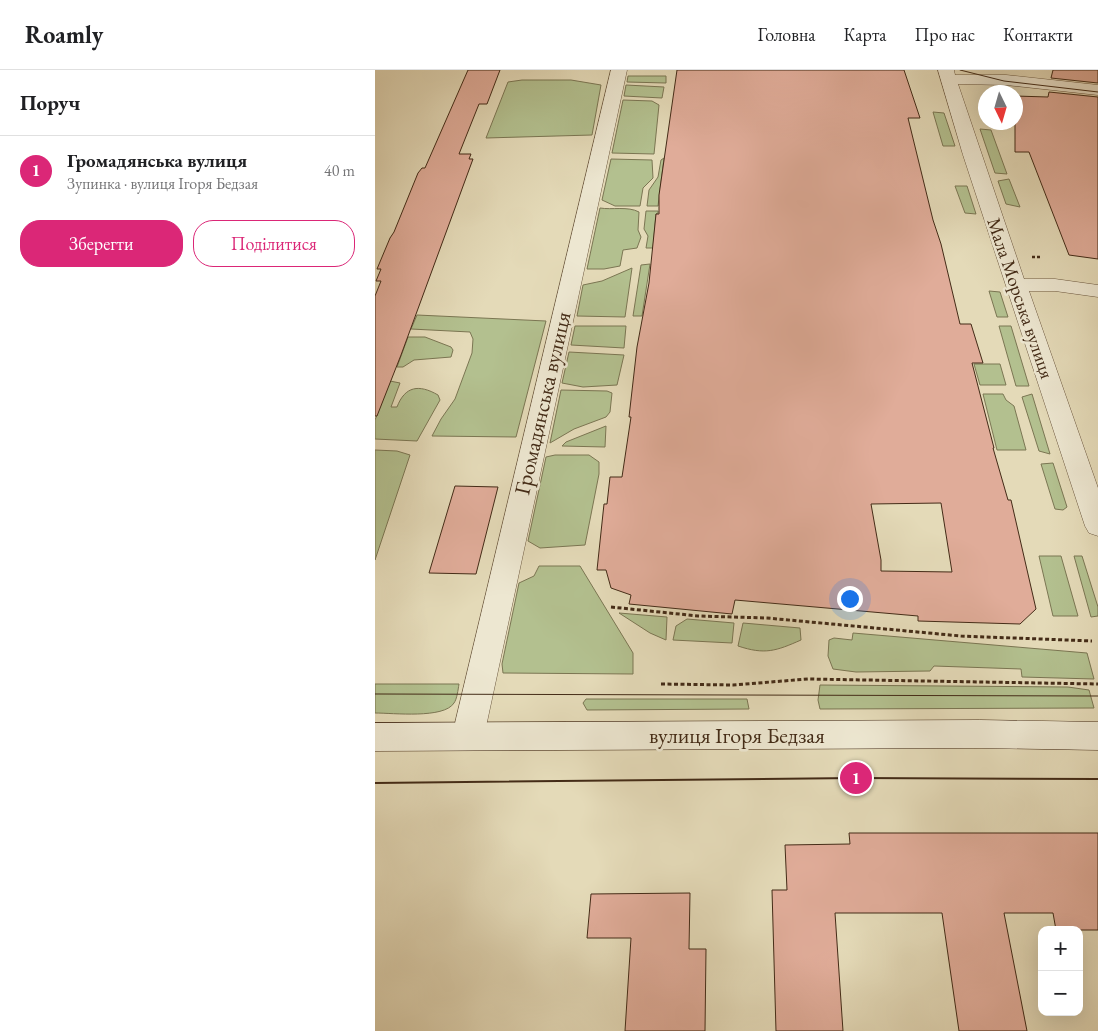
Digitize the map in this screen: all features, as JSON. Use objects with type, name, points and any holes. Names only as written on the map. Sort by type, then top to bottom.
[{"type":"street","name":"Громадянська вулиця","points":[[468,736],[619,70]]},
{"type":"street","points":[[947,74],[1098,90]]},
{"type":"street","name":"Мала Морська вулиця","points":[[947,74],[972,155],[1098,526]]},
{"type":"street","points":[[1017,285],[1055,285],[1098,291]]},
{"type":"street","name":"вулиця Ігоря Бедзая","points":[[375,736],[980,734],[1098,736]]},
{"type":"path","points":[[611,607],[697,616],[767,618],[961,636],[1092,641]]},
{"type":"path","points":[[661,684],[733,685],[809,679],[1098,684]]},
{"type":"green space","points":[[628,76],[666,76],[666,83],[627,82]]},
{"type":"green space","points":[[522,80],[571,80],[601,85],[592,135],[486,138],[508,82]]},
{"type":"green space","points":[[626,85],[664,87],[662,98],[624,96]]},
{"type":"green space","points":[[623,100],[652,101],[659,105],[654,154],[612,153]]},
{"type":"green space","points":[[933,112],[944,113],[955,146],[943,146]]},
{"type":"green space","points":[[980,130],[991,130],[1007,174],[995,173]]},
{"type":"green space","points":[[664,158],[658,206],[647,206],[649,190],[658,177],[661,160]]},
{"type":"green space","points":[[611,159],[652,160],[653,178],[643,188],[640,206],[615,206],[602,200]]},
{"type":"green space","points":[[1009,179],[1020,207],[1006,204],[998,181]]},
{"type":"green space","points":[[955,186],[967,186],[976,214],[965,213]]},
{"type":"green space","points":[[600,208],[630,209],[639,212],[638,230],[641,237],[637,248],[623,250],[620,266],[604,269],[587,269]]},
{"type":"green space","points":[[646,211],[658,211],[656,214],[653,248],[646,248],[648,236],[644,229]]},
{"type":"green space","points":[[650,264],[642,316],[633,316],[641,265]]},
{"type":"green space","points":[[632,268],[625,317],[577,316],[583,285],[602,281]]},
{"type":"green space","points":[[989,291],[1000,292],[1008,317],[997,317]]},
{"type":"green space","points":[[417,315],[546,321],[516,437],[432,436],[455,399],[472,353],[473,339],[470,332],[411,329]]},
{"type":"green space","points":[[575,326],[626,326],[624,348],[571,345]]},
{"type":"green space","points":[[999,326],[1011,326],[1029,386],[1016,386]]},
{"type":"green space","points":[[408,337],[425,337],[451,347],[453,350],[451,357],[414,360],[403,367],[397,367]]},
{"type":"green space","points":[[569,352],[624,355],[617,385],[583,387],[562,383]]},
{"type":"green space","points":[[974,364],[1000,364],[1006,385],[980,385]]},
{"type":"green space","points":[[390,381],[400,383],[391,407],[397,407],[404,395],[413,389],[425,389],[438,395],[440,400],[417,441],[375,439],[375,420]]},
{"type":"green space","points":[[561,390],[607,391],[612,393],[610,412],[606,417],[574,429],[550,443]]},
{"type":"green space","points":[[983,394],[1003,394],[1006,400],[1014,406],[1026,450],[997,450]]},
{"type":"green space","points":[[1032,394],[1050,454],[1039,451],[1022,397]]},
{"type":"green space","points":[[606,426],[605,447],[562,446],[566,442]]},
{"type":"green space","points":[[375,450],[397,451],[410,455],[375,560]]},
{"type":"green space","points":[[555,455],[589,455],[599,462],[599,474],[585,545],[540,548],[528,541],[546,457]]},
{"type":"green space","points":[[1053,463],[1067,507],[1063,510],[1055,509],[1041,464]]},
{"type":"green space","points":[[1039,556],[1061,556],[1078,616],[1053,616]]},
{"type":"green space","points":[[1074,556],[1082,556],[1098,607],[1098,616],[1091,617]]},
{"type":"green space","points":[[539,566],[580,566],[633,653],[633,674],[503,673],[502,664],[519,583],[534,576]]},
{"type":"green space","points":[[619,613],[667,617],[666,640],[650,633]]},
{"type":"green space","points":[[687,619],[734,623],[732,643],[673,640],[676,626]]},
{"type":"green space","points":[[743,623],[800,628],[801,640],[777,649],[763,651],[747,649],[738,646]]},
{"type":"green space","points":[[853,633],[1087,653],[1094,679],[1022,677],[1021,669],[934,666],[930,671],[856,672],[833,669],[828,656],[829,640],[834,638],[852,640]]},
{"type":"green space","points":[[375,684],[459,684],[455,701],[448,708],[429,713],[405,714],[375,713]]},
{"type":"green space","points":[[820,685],[1068,687],[1089,690],[1094,708],[820,709],[818,700]]},
{"type":"green space","points":[[586,699],[747,699],[749,709],[587,710],[583,703]]},
{"type":"building","points":[[468,70],[500,70],[487,104],[479,104],[459,154],[471,154],[469,159],[473,159],[401,355],[377,416],[375,416],[375,296],[381,281],[376,281],[381,269],[377,269],[418,173],[422,168],[425,168]]},
{"type":"building","points":[[677,70],[904,70],[920,118],[908,118],[960,324],[971,324],[983,363],[972,363],[993,448],[1008,500],[1011,500],[1036,609],[1020,624],[918,621],[918,616],[735,600],[732,614],[629,604],[631,595],[611,588],[606,570],[597,570],[604,504],[607,504],[610,477],[622,477],[631,417],[629,417],[637,347],[649,283],[656,214],[659,214],[659,195]],"holes":[[[941,503],[952,572],[881,571],[881,560],[871,504]]]},
{"type":"building","points":[[1053,70],[1098,70],[1098,83],[1051,78]]},
{"type":"building","points":[[1049,92],[1098,97],[1098,259],[1069,255],[1029,152],[1015,152],[1015,130],[1023,130],[1023,96],[1048,97]]},
{"type":"building","points":[[455,486],[498,487],[476,574],[429,573]]},
{"type":"building","points":[[849,833],[1098,833],[1098,930],[1083,930],[1083,926],[1055,926],[1053,913],[1004,913],[1027,1031],[959,1031],[942,913],[835,913],[843,1031],[776,1031],[772,890],[787,890],[785,845],[850,844]]},
{"type":"building","points":[[690,893],[689,949],[706,949],[705,1031],[625,1031],[631,938],[587,938],[591,894]]},
{"type":"tram line","points":[[960,70],[1004,81],[1098,92]]},
{"type":"tram line","points":[[375,694],[1098,696]]},
{"type":"tram line","points":[[375,783],[856,778],[1098,779]]},
{"type":"place","name":"Громадянська вулиця","points":[[856,778]]}]
